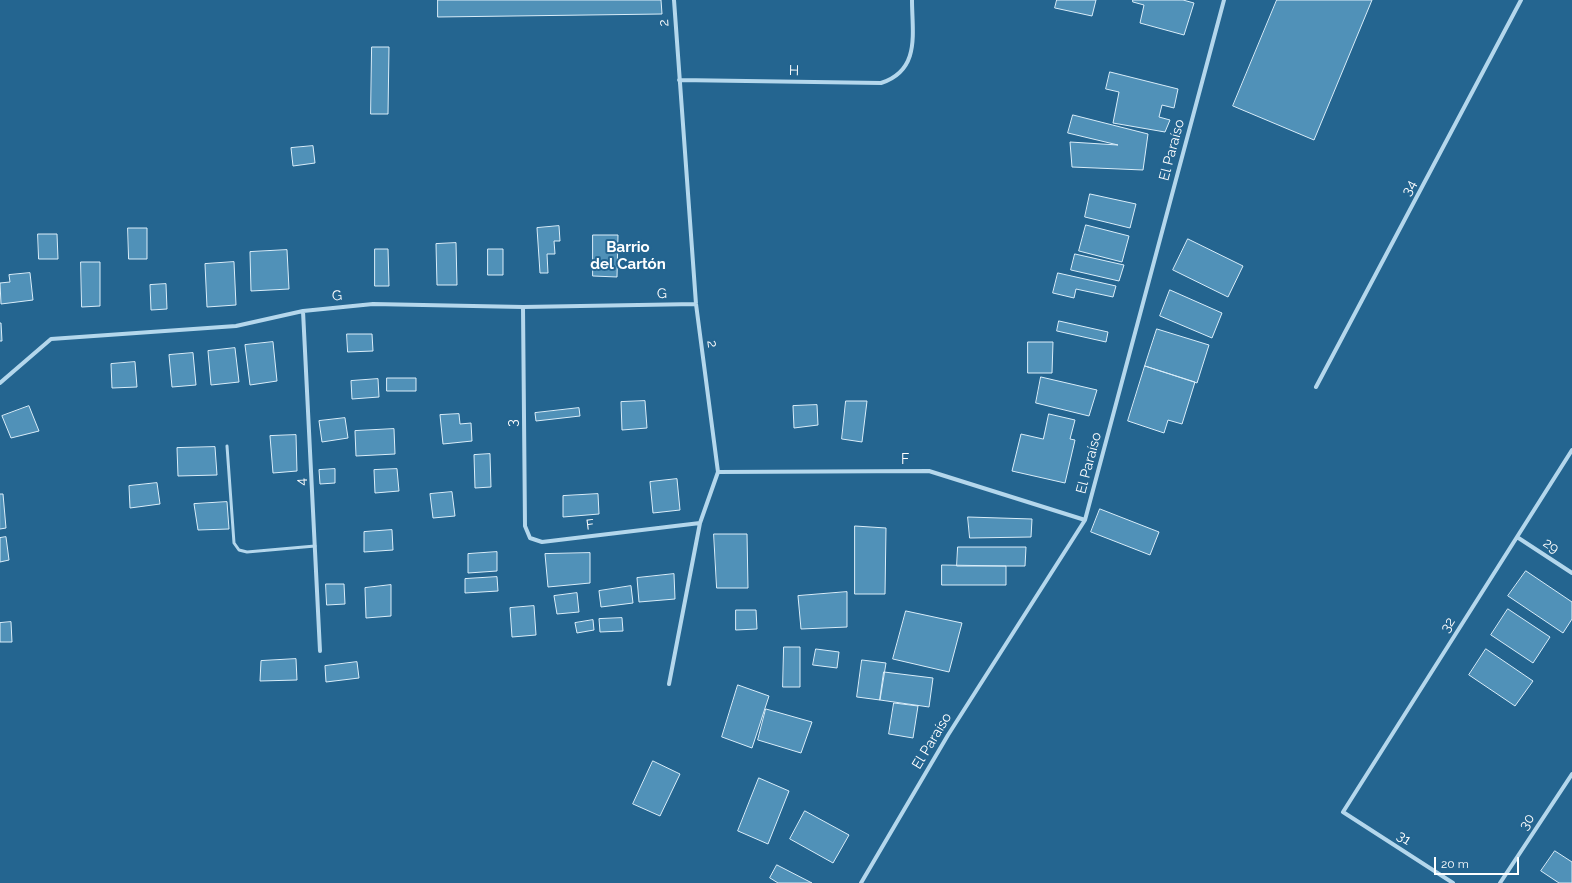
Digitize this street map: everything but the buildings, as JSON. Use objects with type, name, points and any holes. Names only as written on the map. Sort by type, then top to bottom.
[{"type":"street","name":"2","points":[[669,684],[700,523],[718,472],[696,304],[674,0]]},
{"type":"street","name":"H","points":[[679,80],[881,83],[894,79],[904,68],[913,52],[912,0]]},
{"type":"street","name":"El Paraíso","points":[[861,883],[948,735],[1085,520],[1224,0]]},
{"type":"street","name":"34","points":[[1316,387],[1521,0]]},
{"type":"street","name":"G","points":[[0,383],[51,339],[236,326],[304,311],[374,304],[523,307],[696,304]]},
{"type":"street","name":"3","points":[[523,307],[525,526],[530,538]]},
{"type":"street","name":"4","points":[[304,311],[320,652]]},
{"type":"street","name":"32","points":[[1344,812],[1572,450]]},
{"type":"street","name":"F","points":[[718,472],[929,471],[1085,520]]},
{"type":"street","name":"F","points":[[530,538],[542,542],[700,523]]},
{"type":"street","name":"29","points":[[1517,537],[1572,573]]},
{"type":"street","name":"30","points":[[1500,883],[1572,774]]},
{"type":"street","name":"31","points":[[1344,812],[1453,883]]},
{"type":"lane","points":[[227,446],[234,543],[239,550],[247,552],[315,546]]},
{"type":"district","name":"Barrio del Cartón","points":[[628,256]]}]
